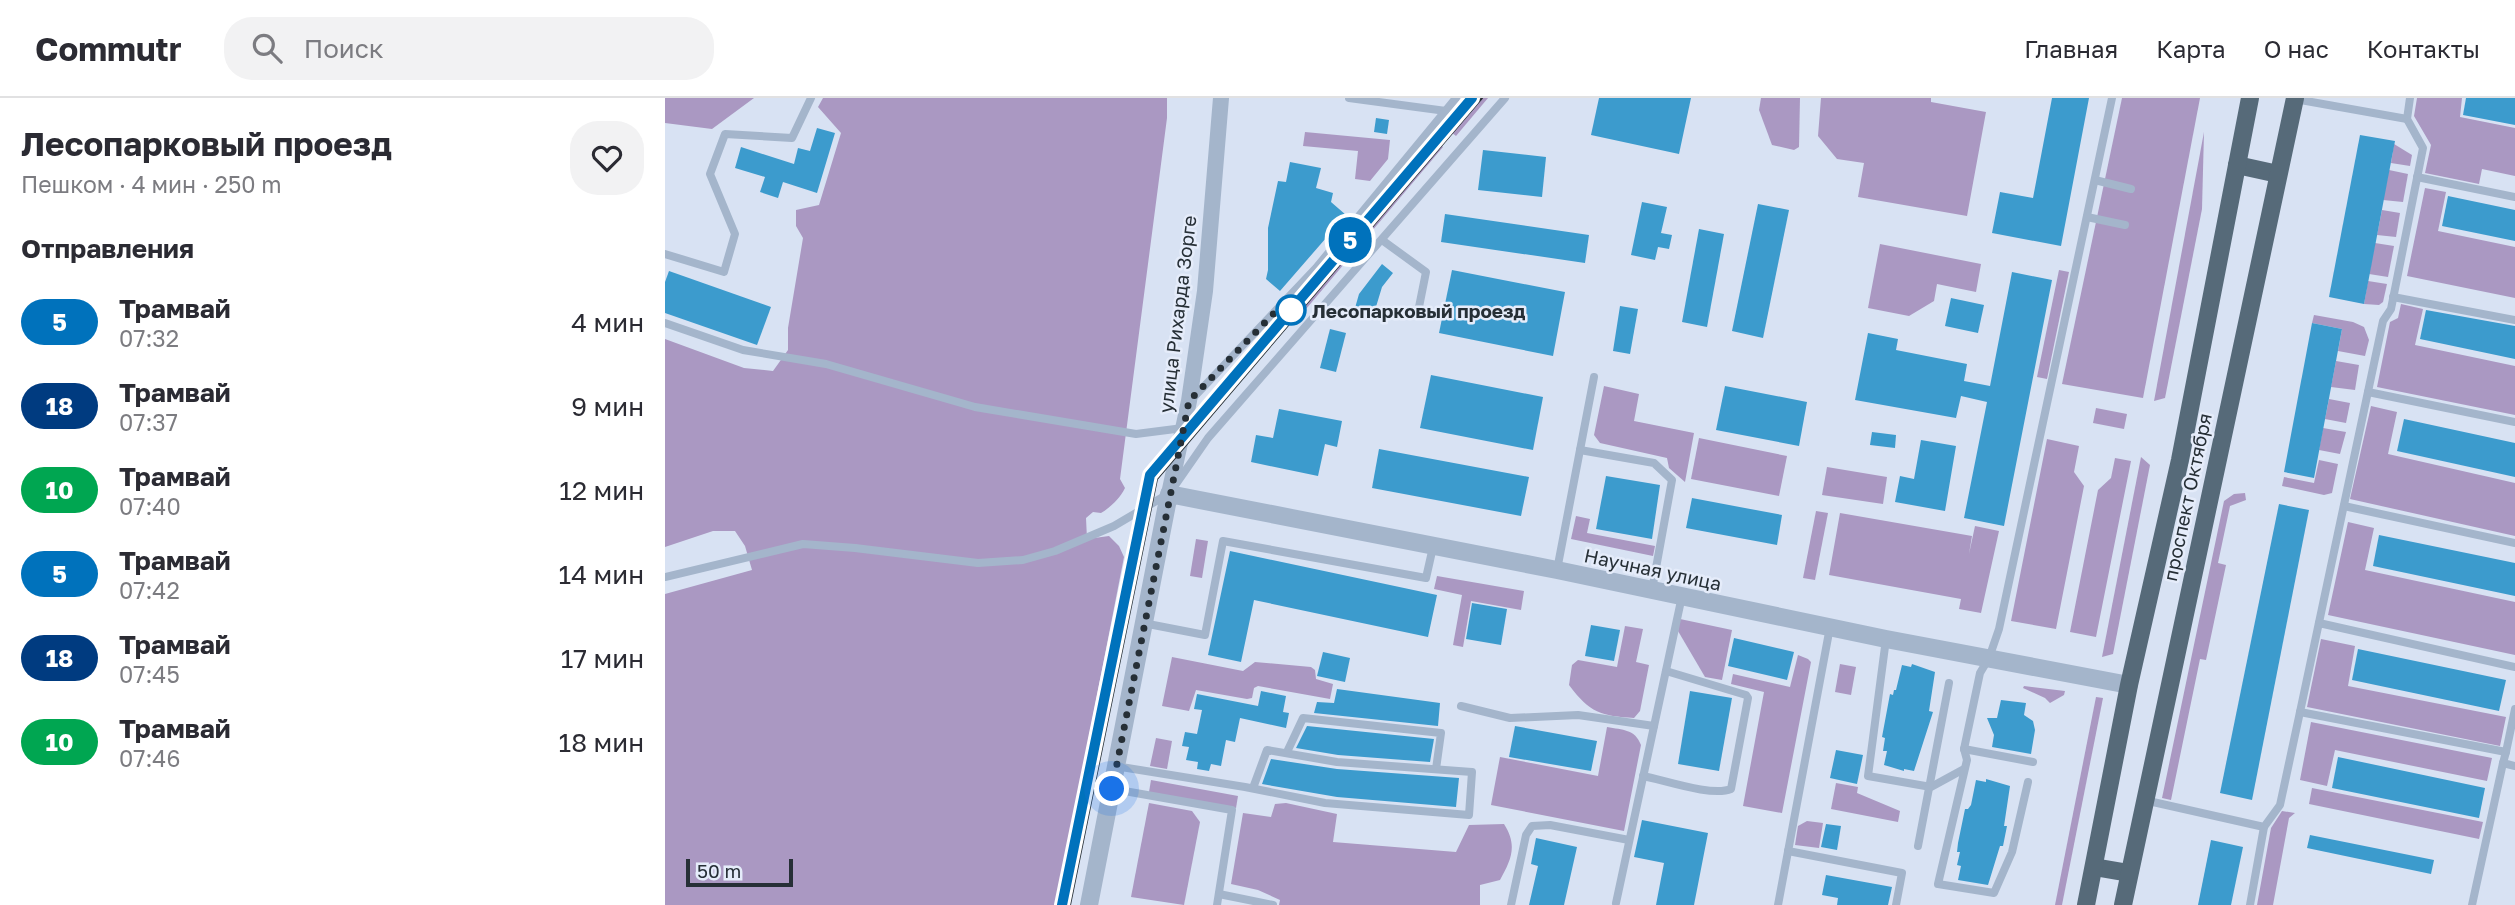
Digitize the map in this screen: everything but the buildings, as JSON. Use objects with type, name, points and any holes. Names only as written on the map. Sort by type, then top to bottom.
[{"type":"main road","name":"проспект Октября","points":[[2086,905],[2129,685],[2180,460],[2250,98]]},
{"type":"main road","name":"проспект Октября","points":[[2123,905],[2295,98]]},
{"type":"main road","points":[[2237,165],[2279,174]]},
{"type":"main road","points":[[2094,867],[2129,873]]},
{"type":"street","name":"улица Рихарда Зорге","points":[[1089,905],[1189,401],[1205,290],[1221,98]]},
{"type":"street","name":"Научная улица","points":[[1169,494],[1557,570],[1886,639],[2129,685]]},
{"type":"lane","points":[[665,254],[724,272],[735,234],[710,174],[725,134],[792,138],[811,98]]},
{"type":"lane","points":[[1349,98],[1446,111]]},
{"type":"lane","points":[[1189,401],[1316,268],[1456,98]]},
{"type":"lane","points":[[665,577],[803,544],[844,546],[978,563],[1023,560],[1055,551],[1114,526],[1169,494],[1208,439],[1505,98]]},
{"type":"lane","points":[[2028,782],[2012,852],[1994,893],[1938,884],[1967,760],[1964,749],[1980,673],[1989,658],[1999,629],[2112,98]]},
{"type":"lane","points":[[2295,98],[2331,102],[2407,120]]},
{"type":"lane","points":[[2250,905],[2264,827],[2280,805],[2383,321],[2391,309],[2423,148],[2407,120],[2410,98]]},
{"type":"lane","points":[[2417,177],[2515,197]]},
{"type":"lane","points":[[2095,180],[2131,189]]},
{"type":"lane","points":[[2087,217],[2125,225]]},
{"type":"lane","points":[[1382,240],[1426,272],[1418,312]]},
{"type":"lane","points":[[2393,297],[2515,320]]},
{"type":"lane","points":[[665,323],[743,350],[826,364],[975,407],[1136,434],[1184,428]]},
{"type":"lane","points":[[1557,570],[1594,377]]},
{"type":"lane","points":[[2368,392],[2515,422]]},
{"type":"lane","points":[[1580,450],[1654,463],[1672,480],[1652,590]]},
{"type":"lane","points":[[2344,506],[2515,543]]},
{"type":"lane","points":[[1143,623],[1205,635],[1223,541],[1426,578],[1433,547]]},
{"type":"lane","points":[[1616,903],[1682,596]]},
{"type":"lane","points":[[2319,624],[2515,667]]},
{"type":"lane","points":[[1778,905],[1830,627]]},
{"type":"lane","points":[[1886,639],[1868,776],[1931,787],[1964,769]]},
{"type":"lane","points":[[1643,776],[1710,790],[1725,792],[1731,789],[1748,698],[1746,695],[1666,671]]},
{"type":"lane","points":[[1918,846],[1949,683]]},
{"type":"lane","points":[[1461,706],[1510,718],[1578,715],[1654,726]]},
{"type":"lane","points":[[2472,905],[2515,709]]},
{"type":"lane","points":[[2300,712],[2505,752]]},
{"type":"lane","points":[[1287,752],[1303,718],[1441,733],[1436,769]]},
{"type":"lane","points":[[1964,749],[2033,762]]},
{"type":"lane","points":[[1115,766],[1253,788],[1325,803],[1469,815],[1472,772],[1337,762],[1267,750],[1253,788]]},
{"type":"lane","points":[[2503,763],[2515,766]]},
{"type":"lane","points":[[1112,789],[1233,810],[1217,905]]},
{"type":"lane","points":[[2144,800],[2264,827]]},
{"type":"lane","points":[[1511,905],[1525,835],[1532,826],[1550,825],[1629,840]]},
{"type":"lane","points":[[1788,851],[1902,873],[1896,905]]},
{"type":"lane","points":[[1219,894],[1273,905]]},
{"type":"shaded area","points":[[665,98],[754,98],[712,129],[665,123]]},
{"type":"shaded area","points":[[823,98],[1167,98],[1167,118],[1120,479],[1125,488],[1108,508],[1101,513],[1093,512],[1086,518],[1087,539],[1109,536],[1119,546],[1124,557],[1056,905],[665,905],[665,594],[752,570],[745,546],[735,531],[713,531],[665,547],[665,339],[744,368],[773,371],[788,350],[788,328],[803,238],[796,226],[796,210],[819,205],[841,133],[818,107]]},
{"type":"shaded area","points":[[1463,98],[1488,98],[1456,136],[1442,125]]},
{"type":"shaded area","points":[[1761,98],[1800,98],[1799,147],[1794,150],[1772,145],[1759,110]]},
{"type":"shaded area","points":[[1821,98],[1931,98],[1931,102],[1986,112],[1967,216],[1858,197],[1864,163],[1837,159],[1818,136]]},
{"type":"shaded area","points":[[2122,98],[2200,98],[2143,398],[2062,384]]},
{"type":"shaded area","points":[[2417,98],[2462,98],[2460,117],[2515,128],[2515,176],[2482,169],[2479,184],[2425,173],[2431,145],[2414,116]]},
{"type":"shaded area","points":[[1305,132],[1390,140],[1388,159],[1370,181],[1355,179],[1358,151],[1303,146]]},
{"type":"shaded area","points":[[2204,132],[2202,209],[2165,398],[2154,401]]},
{"type":"shaded area","points":[[1433,138],[1443,147],[1306,309],[1296,300]]},
{"type":"shaded area","points":[[2394,144],[2412,155],[2410,166],[2391,163]]},
{"type":"shaded area","points":[[2389,170],[2408,174],[2403,202],[2383,200]]},
{"type":"shaded area","points":[[2425,188],[2446,192],[2438,231],[2515,247],[2515,298],[2407,276]]},
{"type":"shaded area","points":[[2382,210],[2400,213],[2396,237],[2377,235]]},
{"type":"shaded area","points":[[2375,243],[2394,246],[2388,277],[2369,274]]},
{"type":"shaded area","points":[[1880,244],[1981,264],[1976,292],[1937,284],[1934,301],[1909,316],[1868,308]]},
{"type":"shaded area","points":[[2059,270],[2069,272],[2047,379],[2037,377]]},
{"type":"shaded area","points":[[2368,281],[2387,284],[2383,302],[2379,305],[2364,304]]},
{"type":"shaded area","points":[[2401,304],[2423,309],[2415,345],[2515,366],[2515,415],[2377,387],[2390,322],[2398,318]]},
{"type":"shaded area","points":[[2314,315],[2353,322],[2364,327],[2369,340],[2365,356],[2338,351],[2342,329],[2312,323]]},
{"type":"shaded area","points":[[2336,361],[2359,365],[2355,390],[2331,387]]},
{"type":"shaded area","points":[[1604,386],[1639,394],[1634,421],[1694,433],[1685,482],[1669,468],[1667,458],[1600,443],[1594,435]]},
{"type":"shaded area","points":[[2329,399],[2350,403],[2346,423],[2325,419]]},
{"type":"shaded area","points":[[2371,406],[2397,412],[2388,454],[2515,483],[2515,536],[2350,499]]},
{"type":"shaded area","points":[[2096,408],[2127,414],[2124,429],[2093,423]]},
{"type":"shaded area","points":[[2323,428],[2346,432],[2340,454],[2319,450]]},
{"type":"shaded area","points":[[1699,438],[1787,456],[1779,496],[1691,479]]},
{"type":"shaded area","points":[[2047,439],[2079,446],[2074,472],[2084,486],[2056,629],[2011,621]]},
{"type":"shaded area","points":[[2141,457],[2150,465],[2113,654],[2102,657]]},
{"type":"shaded area","points":[[2115,458],[2131,461],[2096,637],[2070,632],[2098,490],[2111,478]]},
{"type":"shaded area","points":[[2319,460],[2338,464],[2332,493],[2324,495],[2282,486],[2284,477],[2314,483]]},
{"type":"shaded area","points":[[1827,467],[1887,477],[1883,504],[1822,495]]},
{"type":"shaded area","points":[[2245,493],[2246,500],[2230,506],[2218,563],[2226,565],[2206,660],[2200,659],[2171,800],[2162,798],[2224,501],[2234,494]]},
{"type":"shaded area","points":[[1816,511],[1828,513],[1815,580],[1803,578]]},
{"type":"shaded area","points":[[1840,513],[1972,536],[1969,554],[1975,526],[1999,531],[1981,613],[1959,609],[1961,599],[1829,575]]},
{"type":"shaded area","points":[[1576,516],[1590,519],[1587,533],[1655,546],[1653,556],[1571,539]]},
{"type":"shaded area","points":[[2348,522],[2374,528],[2365,570],[2515,602],[2515,655],[2328,615]]},
{"type":"shaded area","points":[[1196,539],[1208,541],[1202,578],[1190,576]]},
{"type":"shaded area","points":[[1437,576],[1524,591],[1521,610],[1471,601],[1463,647],[1453,645],[1462,595],[1434,589]]},
{"type":"shaded area","points":[[1680,619],[1732,630],[1722,680],[1705,677],[1678,631]]},
{"type":"shaded area","points":[[1625,626],[1643,629],[1636,662],[1649,665],[1640,711],[1634,718],[1597,711],[1583,702],[1569,685],[1572,665],[1578,660],[1617,667]]},
{"type":"shaded area","points":[[2321,639],[2355,646],[2348,686],[2506,717],[2500,746],[2307,707]]},
{"type":"shaded area","points":[[1798,655],[1811,662],[1782,813],[1743,806],[1764,692],[1731,684],[1733,674],[1790,687]]},
{"type":"shaded area","points":[[1172,657],[1243,671],[1255,662],[1311,667],[1315,670],[1316,679],[1333,684],[1330,699],[1258,686],[1254,688],[1252,698],[1196,690],[1189,711],[1162,706]]},
{"type":"shaded area","points":[[1840,664],[1856,667],[1851,695],[1835,692]]},
{"type":"shaded area","points":[[2023,688],[2065,691],[2064,695],[2050,703]]},
{"type":"shaded area","points":[[2096,697],[2103,698],[2062,905],[2055,905]]},
{"type":"shaded area","points":[[2311,722],[2492,758],[2487,781],[2335,750],[2327,786],[2300,780]]},
{"type":"shaded area","points":[[1607,727],[1632,733],[1641,745],[1624,831],[1491,805],[1500,757],[1598,776]]},
{"type":"shaded area","points":[[1156,738],[1172,741],[1167,769],[1150,766]]},
{"type":"shaded area","points":[[1151,780],[1238,796],[1236,808],[1149,792]]},
{"type":"shaded area","points":[[1836,783],[1858,787],[1857,793],[1900,811],[1898,822],[1831,809]]},
{"type":"shaded area","points":[[2312,788],[2483,822],[2479,839],[2309,804]]},
{"type":"shaded area","points":[[1149,803],[1192,811],[1200,822],[1184,905],[1131,897]]},
{"type":"shaded area","points":[[1286,803],[1337,814],[1333,842],[1456,852],[1469,825],[1504,824],[1511,839],[1511,853],[1500,880],[1480,885],[1480,905],[1279,905],[1280,900],[1258,890],[1231,884],[1243,813],[1271,817],[1275,804]]},
{"type":"shaded area","points":[[2282,811],[2295,813],[2289,818],[2273,905],[2257,905],[2271,828]]},
{"type":"shaded area","points":[[1807,821],[1823,823],[1819,848],[1795,845],[1798,826]]},
{"type":"tram line","name":"5","points":[[1062,905],[1150,475],[1472,98]]},
{"type":"tram line","points":[[1070,905],[1157,479],[1482,98]]},
{"type":"place","name":"Лесопарковый проезд","points":[[1291,310]]},
{"type":"route","points":[[1112,789],[1189,401],[1282,305],[1291,310]]}]
